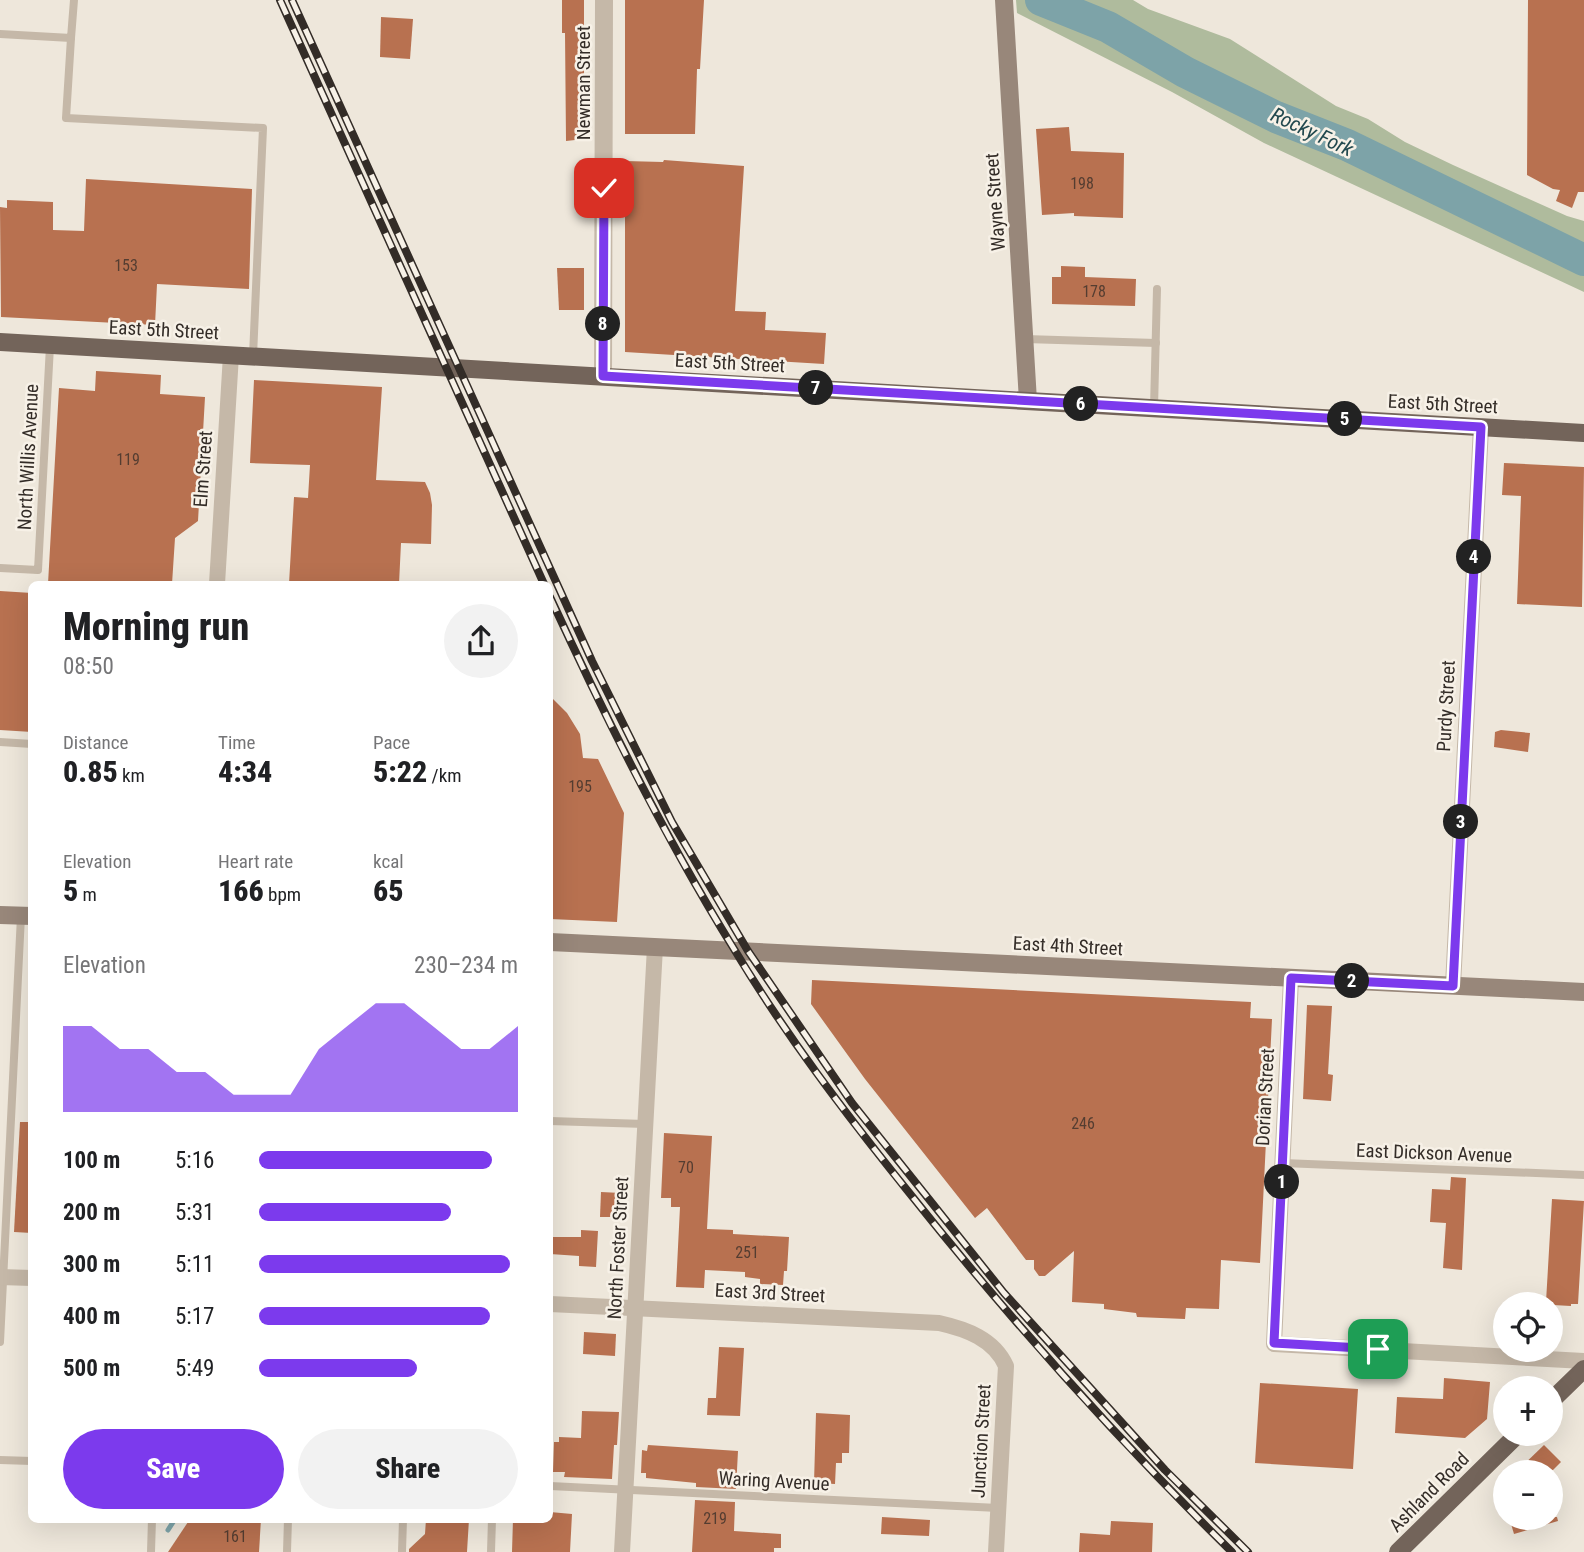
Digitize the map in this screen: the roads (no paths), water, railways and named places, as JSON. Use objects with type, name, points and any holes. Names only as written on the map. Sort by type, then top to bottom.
[{"type":"main road","name":"Wayne Street","points":[[1004,5],[1028,401]]},
{"type":"main road","name":"East 5th Street","points":[[0,342],[1584,433]]},
{"type":"main road","points":[[0,915],[26,916]]},
{"type":"main road","name":"East 4th Street","points":[[553,942],[1584,992]]},
{"type":"main road","points":[[1563,1389],[1584,1369]]},
{"type":"main road","name":"Ashland Road","points":[[1398,1552],[1506,1446]]},
{"type":"street","name":"Newman Street","points":[[603,376],[604,0]]},
{"type":"street","name":"Elm Street","points":[[217,581],[231,355]]},
{"type":"street","name":"Purdy Street","points":[[1453,986],[1481,427]]},
{"type":"street","name":"North Foster Street","points":[[622,1552],[655,947]]},
{"type":"street","name":"Dorian Street","points":[[1291,978],[1274,1343],[1584,1361]]},
{"type":"street","points":[[2,1277],[28,1278]]},
{"type":"street","name":"East 3rd Street","points":[[553,1304],[939,1323],[985,1340]]},
{"type":"street","name":"Junction Street","points":[[985,1340],[996,1349],[1006,1366],[996,1552]]},
{"type":"lane","points":[[74,0],[66,118],[263,128],[253,356]]},
{"type":"lane","points":[[0,34],[71,38]]},
{"type":"lane","points":[[1154,408],[1157,289]]},
{"type":"lane","points":[[1025,339],[1156,343]]},
{"type":"lane","name":"North Willis Avenue","points":[[0,568],[38,570],[50,345]]},
{"type":"lane","points":[[0,742],[28,744]]},
{"type":"lane","points":[[0,1342],[11,1096],[26,916]]},
{"type":"lane","points":[[0,1096],[11,1096]]},
{"type":"lane","points":[[553,1121],[645,1124]]},
{"type":"lane","name":"East Dickson Avenue","points":[[1283,1163],[1584,1175]]},
{"type":"lane","points":[[0,1460],[28,1461]]},
{"type":"lane","name":"Waring Avenue","points":[[553,1486],[998,1508]]},
{"type":"lane","points":[[152,1523],[152,1552]]},
{"type":"lane","points":[[287,1552],[288,1523]]},
{"type":"lane","points":[[401,1552],[403,1523]]},
{"type":"lane","points":[[491,1552],[492,1523]]},
{"type":"waterway","name":"Rocky Fork","points":[[1041,0],[1108,27],[1185,72],[1276,117],[1347,145],[1584,260]]},
{"type":"waterway","points":[[168,1530],[172,1523]]},
{"type":"railway","points":[[280,0],[543,581]]},
{"type":"railway","points":[[292,0],[592,661],[672,822],[748,951],[852,1103],[1004,1293],[1165,1470],[1248,1552]]},
{"type":"railway","points":[[553,603],[614,731],[683,863],[754,981],[795,1042],[884,1161],[1024,1330],[1146,1465],[1232,1552]]}]
